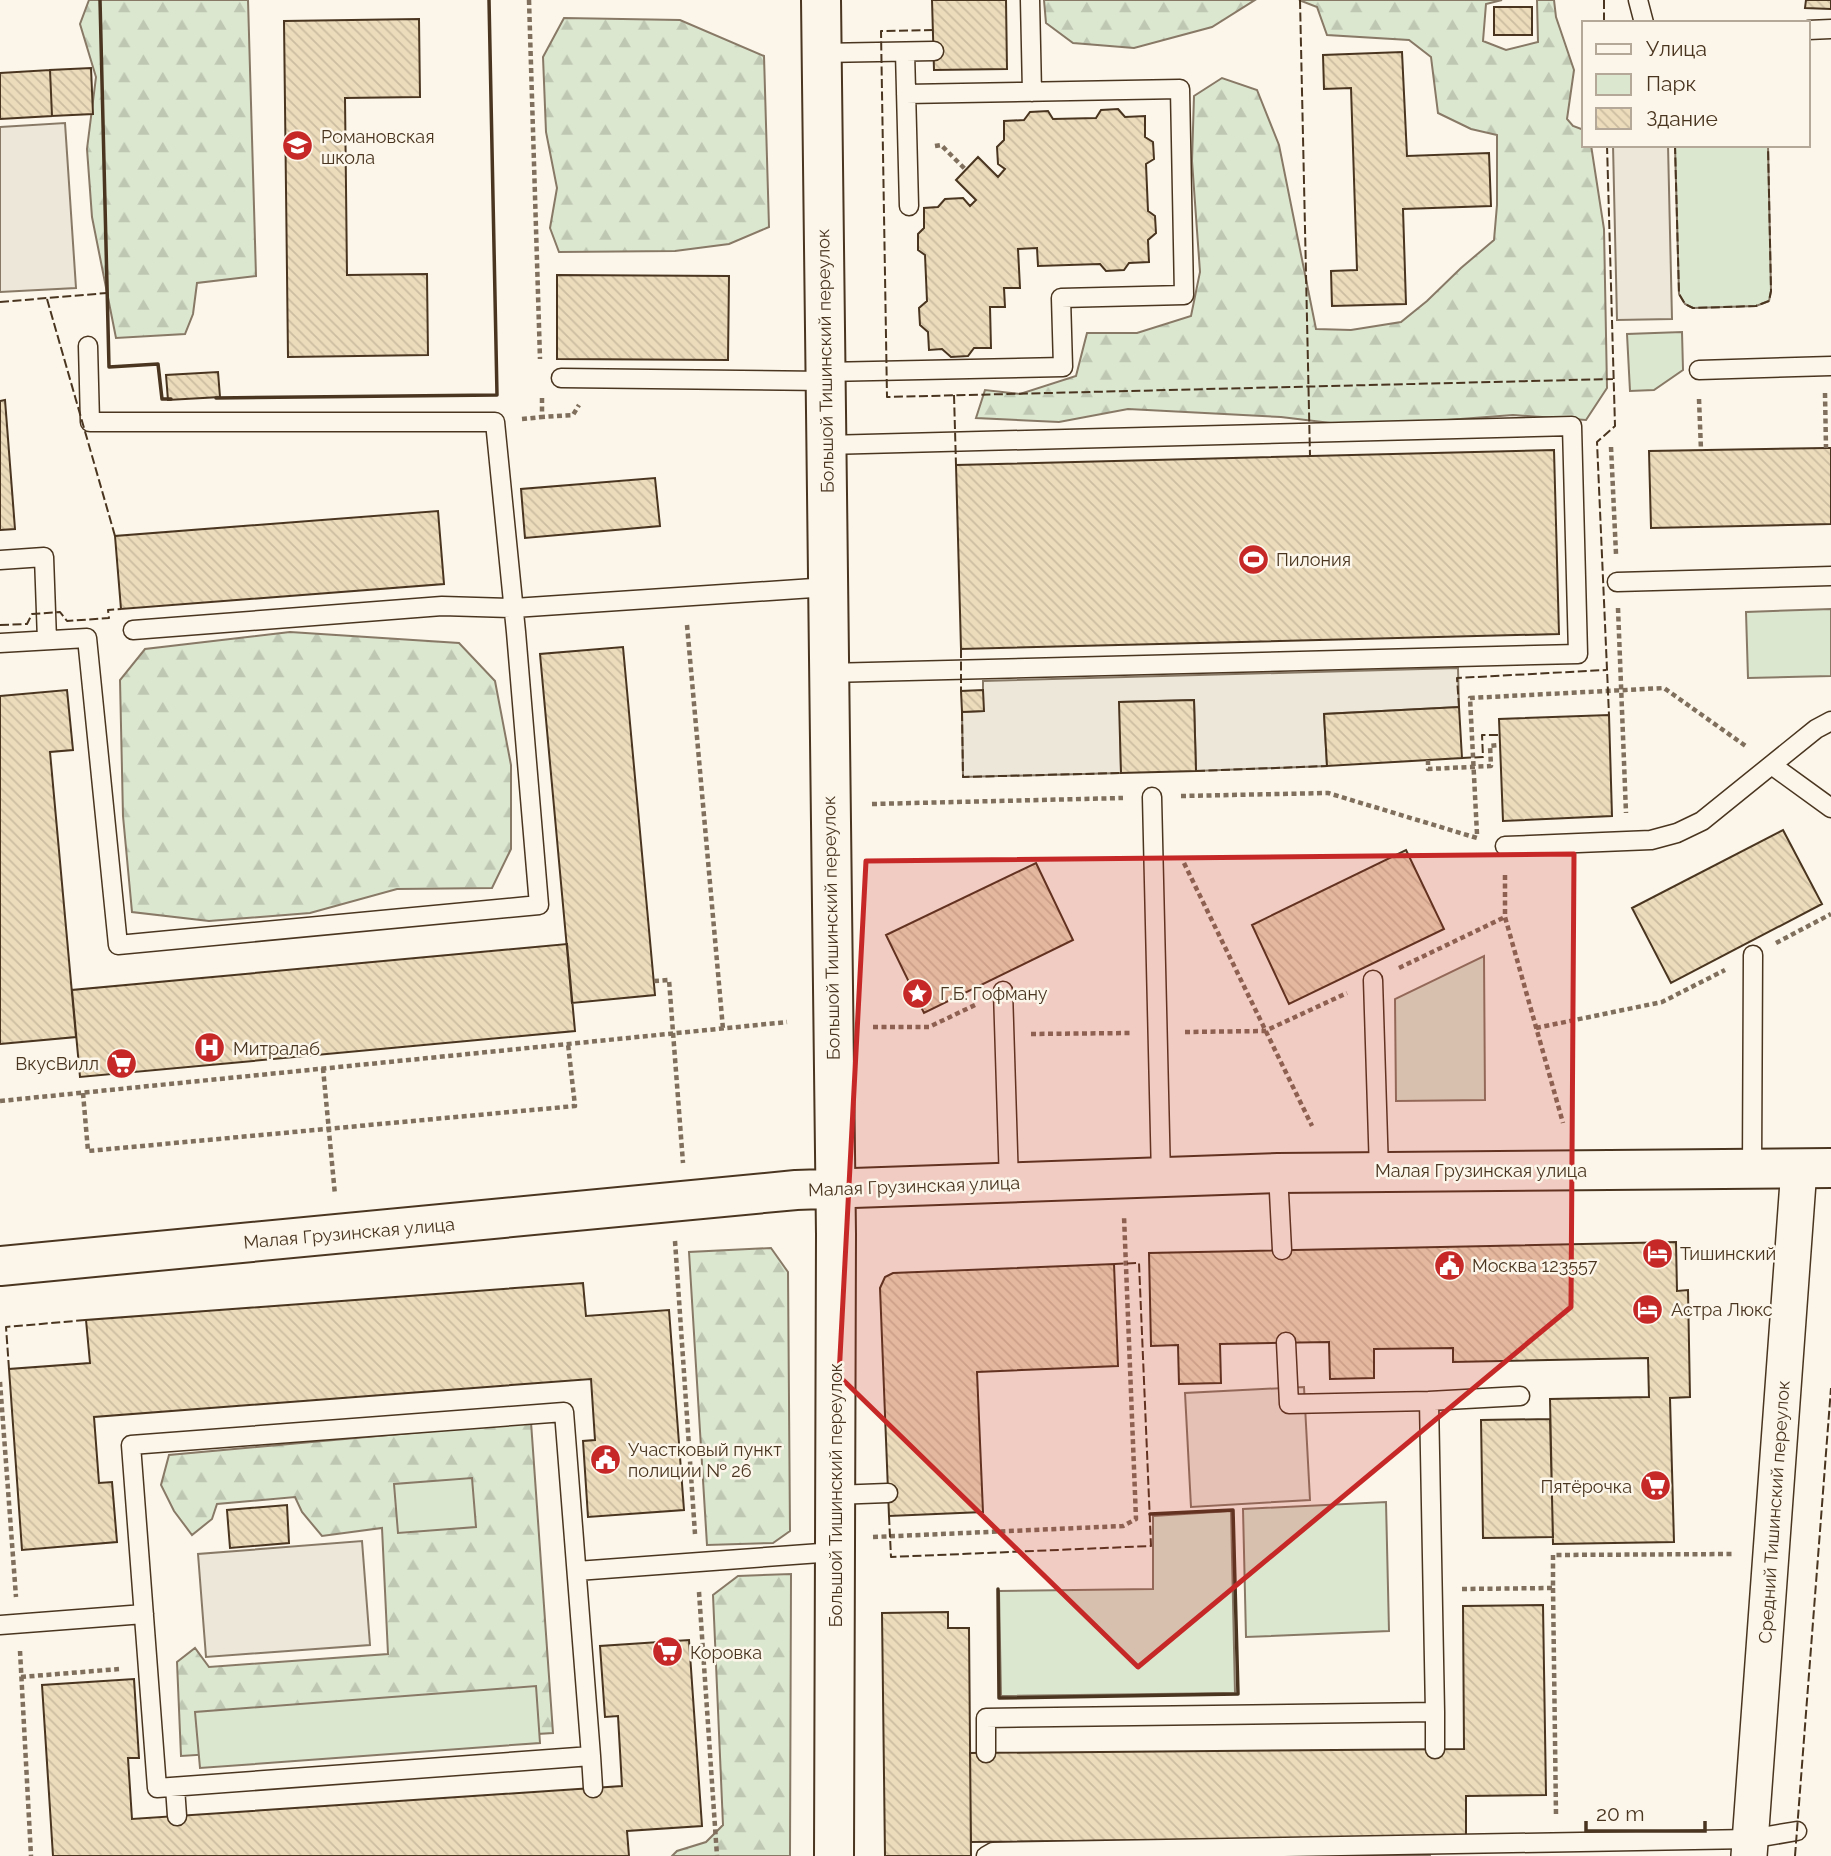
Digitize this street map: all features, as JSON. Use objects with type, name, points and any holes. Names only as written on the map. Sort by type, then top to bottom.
[{"type":"street","name":"Большой Тишинский переулок","points":[[821,0],[835,1188],[834,1856]]},
{"type":"street","name":"Малая Грузинская улица","points":[[0,1266],[835,1188],[1278,1173],[1815,1168]]},
{"type":"street","name":"Средний Тишинский переулок","points":[[1749,1848],[1815,1168]]},
{"type":"lane","points":[[1030,0],[1032,92]]},
{"type":"lane","points":[[1638,0],[1643,21]]},
{"type":"lane","points":[[1810,30],[1831,29]]},
{"type":"lane","points":[[821,53],[934,51]]},
{"type":"lane","points":[[905,52],[909,205]]},
{"type":"lane","points":[[561,378],[825,377],[1063,367],[1061,298],[1184,295],[1180,89],[906,94]]},
{"type":"lane","points":[[0,643],[88,638],[118,946],[539,905],[495,422],[90,422],[88,346]]},
{"type":"lane","points":[[1699,370],[1831,366]]},
{"type":"lane","points":[[825,445],[1572,426],[1578,654],[828,673]]},
{"type":"lane","points":[[0,560],[44,557],[47,640]]},
{"type":"lane","points":[[1617,582],[1831,576]]},
{"type":"lane","points":[[133,630],[442,606],[514,608],[828,587]]},
{"type":"lane","points":[[1505,846],[1651,840],[1677,833],[1702,821],[1816,729],[1831,721]]},
{"type":"lane","points":[[1773,766],[1831,808]]},
{"type":"lane","points":[[1152,797],[1161,1177]]},
{"type":"lane","points":[[1752,1169],[1753,955]]},
{"type":"lane","points":[[1373,980],[1379,1171]]},
{"type":"lane","points":[[1003,991],[1009,1183]]},
{"type":"lane","points":[[1278,1173],[1282,1250]]},
{"type":"lane","points":[[1286,1342],[1289,1404],[1520,1396]]},
{"type":"lane","points":[[1429,1401],[1435,1749]]},
{"type":"lane","points":[[591,1756],[157,1788],[131,1445],[564,1412],[577,1571],[591,1756],[593,1788]]},
{"type":"lane","points":[[834,1495],[888,1493]]},
{"type":"lane","points":[[577,1571],[834,1552]]},
{"type":"lane","points":[[0,1625],[144,1614]]},
{"type":"lane","points":[[986,1753],[986,1718],[1434,1712]]},
{"type":"lane","points":[[175,1787],[177,1816]]},
{"type":"lane","points":[[986,1851],[1437,1841],[1459,1850],[1557,1843],[1749,1848],[1797,1831]]},
{"type":"path","points":[[529,0],[541,380],[561,378]]},
{"type":"path","points":[[1699,370],[1701,450]]},
{"type":"path","points":[[1825,393],[1826,448]]},
{"type":"path","points":[[1611,447],[1627,841]]},
{"type":"path","points":[[684,596],[723,1028]]},
{"type":"path","points":[[872,804],[1328,793],[1478,838],[1470,698],[1664,688],[1773,766]]},
{"type":"path","points":[[1428,760],[1428,769],[1491,766],[1490,746],[1500,746]]},
{"type":"path","points":[[1505,846],[1505,918],[1563,1124]]},
{"type":"path","points":[[1182,859],[1312,1126]]},
{"type":"path","points":[[1536,1028],[1662,1002],[1831,914]]},
{"type":"path","points":[[1005,1034],[1265,1031],[1505,918]]},
{"type":"path","points":[[654,981],[669,980],[684,1167]]},
{"type":"path","points":[[873,1027],[929,1027],[1003,991]]},
{"type":"path","points":[[0,1101],[787,1022]]},
{"type":"path","points":[[83,1093],[88,1151],[575,1106],[568,1044]]},
{"type":"path","points":[[323,1068],[335,1199]]},
{"type":"path","points":[[869,1538],[1123,1527],[1136,1519],[1124,1216]]},
{"type":"path","points":[[1557,1843],[1553,1555],[1740,1554]]},
{"type":"path","points":[[1433,1590],[1553,1588]]},
{"type":"path","points":[[22,1677],[148,1667]]},
{"type":"highlighted area","points":[[1574,854],[1571,1307],[1138,1667],[839,1376],[866,861]]},
{"type":"green space","points":[[89,0],[248,0],[256,276],[197,283],[193,314],[185,334],[116,338],[92,217],[87,149],[96,77],[80,24]]},
{"type":"green space","points":[[1044,0],[1255,0],[1212,27],[1134,48],[1073,43],[1046,23]]},
{"type":"green space","points":[[1299,0],[1502,0],[1486,4],[1483,41],[1506,50],[1538,42],[1537,0],[1554,0],[1556,17],[1574,70],[1567,119],[1573,126],[1582,129],[1582,147],[1591,147],[1604,229],[1607,388],[1586,420],[1513,415],[1339,424],[1281,417],[1128,409],[1059,422],[976,418],[985,390],[1020,394],[1076,376],[1087,333],[1137,333],[1191,316],[1200,272],[1192,161],[1194,96],[1222,78],[1257,90],[1279,145],[1316,329],[1351,330],[1401,322],[1494,240],[1497,135],[1471,129],[1438,113],[1431,57],[1409,40],[1327,35],[1317,7]]},
{"type":"green space","points":[[564,18],[680,20],[764,56],[769,227],[729,244],[675,251],[559,252],[550,228],[557,188],[546,132],[543,57]]},
{"type":"green space","points":[[1675,147],[1768,147],[1769,301],[1756,306],[1693,308],[1685,304],[1679,294]]},
{"type":"green space","points":[[1682,332],[1683,370],[1654,390],[1630,391],[1627,334]]},
{"type":"green space","points":[[1831,609],[1831,676],[1748,678],[1746,612]]},
{"type":"green space","points":[[290,632],[459,643],[495,681],[511,765],[511,849],[492,888],[397,889],[310,913],[209,921],[132,912],[123,816],[120,680],[145,649]]},
{"type":"green space","points":[[1484,956],[1485,1100],[1396,1101],[1395,999]]},
{"type":"green space","points":[[771,1248],[788,1272],[790,1531],[773,1543],[707,1545],[689,1252]]},
{"type":"green space","points":[[531,1422],[553,1733],[181,1756],[177,1662],[195,1648],[209,1667],[388,1654],[382,1528],[322,1536],[302,1512],[295,1497],[217,1504],[212,1519],[192,1535],[174,1511],[161,1485],[169,1455]]},
{"type":"green space","points":[[472,1478],[476,1527],[398,1533],[394,1484]]},
{"type":"green space","points":[[1386,1502],[1389,1631],[1246,1637],[1243,1509]]},
{"type":"green space","points":[[1231,1511],[1235,1693],[1001,1696],[999,1591],[1153,1589],[1153,1516]]},
{"type":"green space","points":[[791,1574],[790,1856],[672,1856],[677,1851],[706,1842],[723,1825],[713,1595],[738,1576]]},
{"type":"green space","points":[[536,1686],[540,1743],[200,1768],[195,1712]]},
{"type":"green space","points":[[1429,1850],[1430,1856],[1190,1856]]},
{"type":"shaded area","points":[[65,123],[76,288],[0,292],[0,127]]},
{"type":"shaded area","points":[[1613,147],[1668,147],[1672,319],[1617,320]]},
{"type":"shaded area","points":[[1458,668],[1459,707],[1324,714],[1327,766],[1196,771],[1194,700],[1120,702],[1121,773],[963,777],[962,712],[983,711],[983,681]]},
{"type":"shaded area","points":[[1304,1387],[1310,1500],[1191,1507],[1185,1393]]},
{"type":"shaded area","points":[[362,1541],[370,1645],[206,1657],[198,1554]]},
{"type":"building","points":[[932,0],[1006,0],[1007,69],[934,70]]},
{"type":"building","points":[[1806,0],[1831,0],[1831,9],[1805,8]]},
{"type":"building","points":[[1494,7],[1532,7],[1532,35],[1494,35]]},
{"type":"building","points":[[419,19],[420,97],[345,98],[347,275],[427,274],[428,355],[288,357],[284,21]]},
{"type":"building","points":[[1402,52],[1407,156],[1489,153],[1491,206],[1403,209],[1406,304],[1332,306],[1331,271],[1357,270],[1351,88],[1324,89],[1323,55]]},
{"type":"building","points":[[91,68],[93,114],[52,116],[50,70]]},
{"type":"building","points":[[50,70],[52,116],[0,119],[0,73]]},
{"type":"building","points":[[1118,109],[1125,117],[1145,116],[1145,137],[1153,142],[1154,159],[1146,164],[1148,211],[1155,216],[1156,233],[1148,240],[1149,262],[1129,263],[1124,270],[1106,271],[1100,264],[1038,266],[1037,248],[1018,249],[1020,288],[1004,288],[1005,307],[990,307],[991,348],[974,348],[968,356],[951,357],[942,349],[929,350],[928,332],[920,325],[919,308],[927,301],[925,255],[918,250],[918,234],[924,228],[924,208],[938,207],[945,199],[963,198],[970,206],[976,200],[956,180],[978,157],[998,177],[1005,169],[998,164],[997,147],[1004,140],[1004,121],[1024,120],[1030,112],[1048,111],[1053,119],[1096,118],[1101,110]]},
{"type":"building","points":[[557,275],[729,276],[728,360],[557,359]]},
{"type":"building","points":[[218,372],[220,397],[168,400],[166,375]]},
{"type":"building","points":[[5,400],[15,529],[0,530],[0,401]]},
{"type":"building","points":[[1831,448],[1831,524],[1651,528],[1649,451]]},
{"type":"building","points":[[1554,450],[1559,634],[961,649],[956,465]]},
{"type":"building","points":[[655,478],[660,526],[525,538],[521,489]]},
{"type":"building","points":[[438,511],[444,584],[121,609],[115,536]]},
{"type":"building","points":[[623,647],[655,995],[572,1003],[540,654]]},
{"type":"building","points":[[67,690],[73,750],[50,752],[76,1037],[0,1044],[0,696]]},
{"type":"building","points":[[983,690],[984,711],[962,712],[961,691]]},
{"type":"building","points":[[1194,700],[1196,771],[1121,773],[1119,702]]},
{"type":"building","points":[[1459,707],[1462,758],[1327,766],[1324,714]]},
{"type":"building","points":[[1609,715],[1612,816],[1503,821],[1499,719]]},
{"type":"building","points":[[1783,830],[1822,904],[1671,983],[1632,908]]},
{"type":"building","points":[[1406,850],[1444,929],[1289,1004],[1252,925]]},
{"type":"building","points":[[1036,863],[1073,940],[924,1013],[886,935]]},
{"type":"building","points":[[567,944],[575,1031],[80,1077],[72,990]]},
{"type":"building","points":[[1676,1242],[1677,1291],[1688,1290],[1690,1397],[1670,1398],[1674,1542],[1553,1544],[1550,1399],[1649,1397],[1648,1358],[1453,1362],[1453,1348],[1374,1349],[1374,1378],[1330,1379],[1329,1342],[1220,1344],[1221,1383],[1179,1384],[1178,1345],[1151,1346],[1149,1253]]},
{"type":"building","points":[[1114,1264],[1118,1366],[977,1372],[983,1512],[889,1516],[880,1288],[885,1277],[893,1273]]},
{"type":"building","points":[[583,1283],[586,1316],[669,1310],[684,1510],[588,1517],[583,1441],[595,1440],[591,1379],[94,1417],[99,1483],[112,1482],[117,1542],[22,1550],[9,1369],[90,1363],[86,1320]]},
{"type":"building","points":[[1550,1419],[1553,1537],[1483,1538],[1481,1420]]},
{"type":"building","points":[[287,1505],[289,1543],[230,1548],[227,1510]]},
{"type":"building","points":[[1543,1605],[1546,1795],[1466,1796],[1466,1837],[971,1842],[970,1753],[1464,1749],[1463,1606]]},
{"type":"building","points":[[948,1612],[948,1628],[969,1628],[971,1856],[885,1856],[882,1613]]},
{"type":"building","points":[[689,1640],[702,1826],[627,1831],[629,1856],[53,1856],[42,1685],[134,1679],[139,1758],[128,1758],[132,1819],[622,1786],[618,1716],[605,1717],[600,1646]]},
{"type":"fence","points":[[1300,0],[1310,456]]},
{"type":"fence","points":[[1604,0],[1604,21]]},
{"type":"fence","points":[[933,30],[881,31],[887,397],[1613,379]]},
{"type":"fence","points":[[1607,147],[1615,426],[1597,442],[1609,715]]},
{"type":"fence","points":[[1675,147],[1679,294],[1685,304],[1693,308],[1756,306],[1769,301],[1768,147]]},
{"type":"fence","points":[[0,302],[107,293]]},
{"type":"fence","points":[[47,299],[115,536]]},
{"type":"fence","points":[[954,395],[956,465]]},
{"type":"fence","points":[[0,625],[27,624],[32,614],[60,612],[67,621],[109,618],[108,610],[121,609]]},
{"type":"fence","points":[[961,649],[961,691]]},
{"type":"fence","points":[[1459,707],[1457,678],[1606,670]]},
{"type":"fence","points":[[962,712],[963,777],[1121,773]]},
{"type":"fence","points":[[1462,758],[1483,757],[1482,735],[1500,735]]},
{"type":"fence","points":[[1196,771],[1327,766]]},
{"type":"fence","points":[[889,1516],[891,1557],[1151,1546],[1139,1263],[1114,1264]]},
{"type":"fence","points":[[9,1369],[6,1327],[86,1320]]},
{"type":"fence","points":[[1795,1856],[1831,1388]]},
{"type":"wall","points":[[100,0],[109,367],[158,364],[162,399],[171,399]]},
{"type":"wall","points":[[216,398],[497,395],[489,0]]},
{"type":"wall","points":[[998,1589],[999,1698],[1238,1694],[1233,1510],[1150,1514]]},
{"type":"place","name":"Романовская школа","points":[[298,146]]},
{"type":"place","name":"Пилония","points":[[1253,559]]},
{"type":"place","name":"Г.Б. Гофману","points":[[917,993]]},
{"type":"place","name":"Митралаб","points":[[210,1048]]},
{"type":"place","name":"ВкусВилл","points":[[122,1063]]},
{"type":"place","name":"Тишинский","points":[[1657,1253]]},
{"type":"place","name":"Москва 123557","points":[[1449,1265]]},
{"type":"place","name":"Астра Люкс","points":[[1648,1309]]},
{"type":"place","name":"Участковый пункт полиции № 26","points":[[605,1459]]},
{"type":"place","name":"Пятёрочка","points":[[1655,1486]]},
{"type":"place","name":"Коровка","points":[[667,1652]]}]
